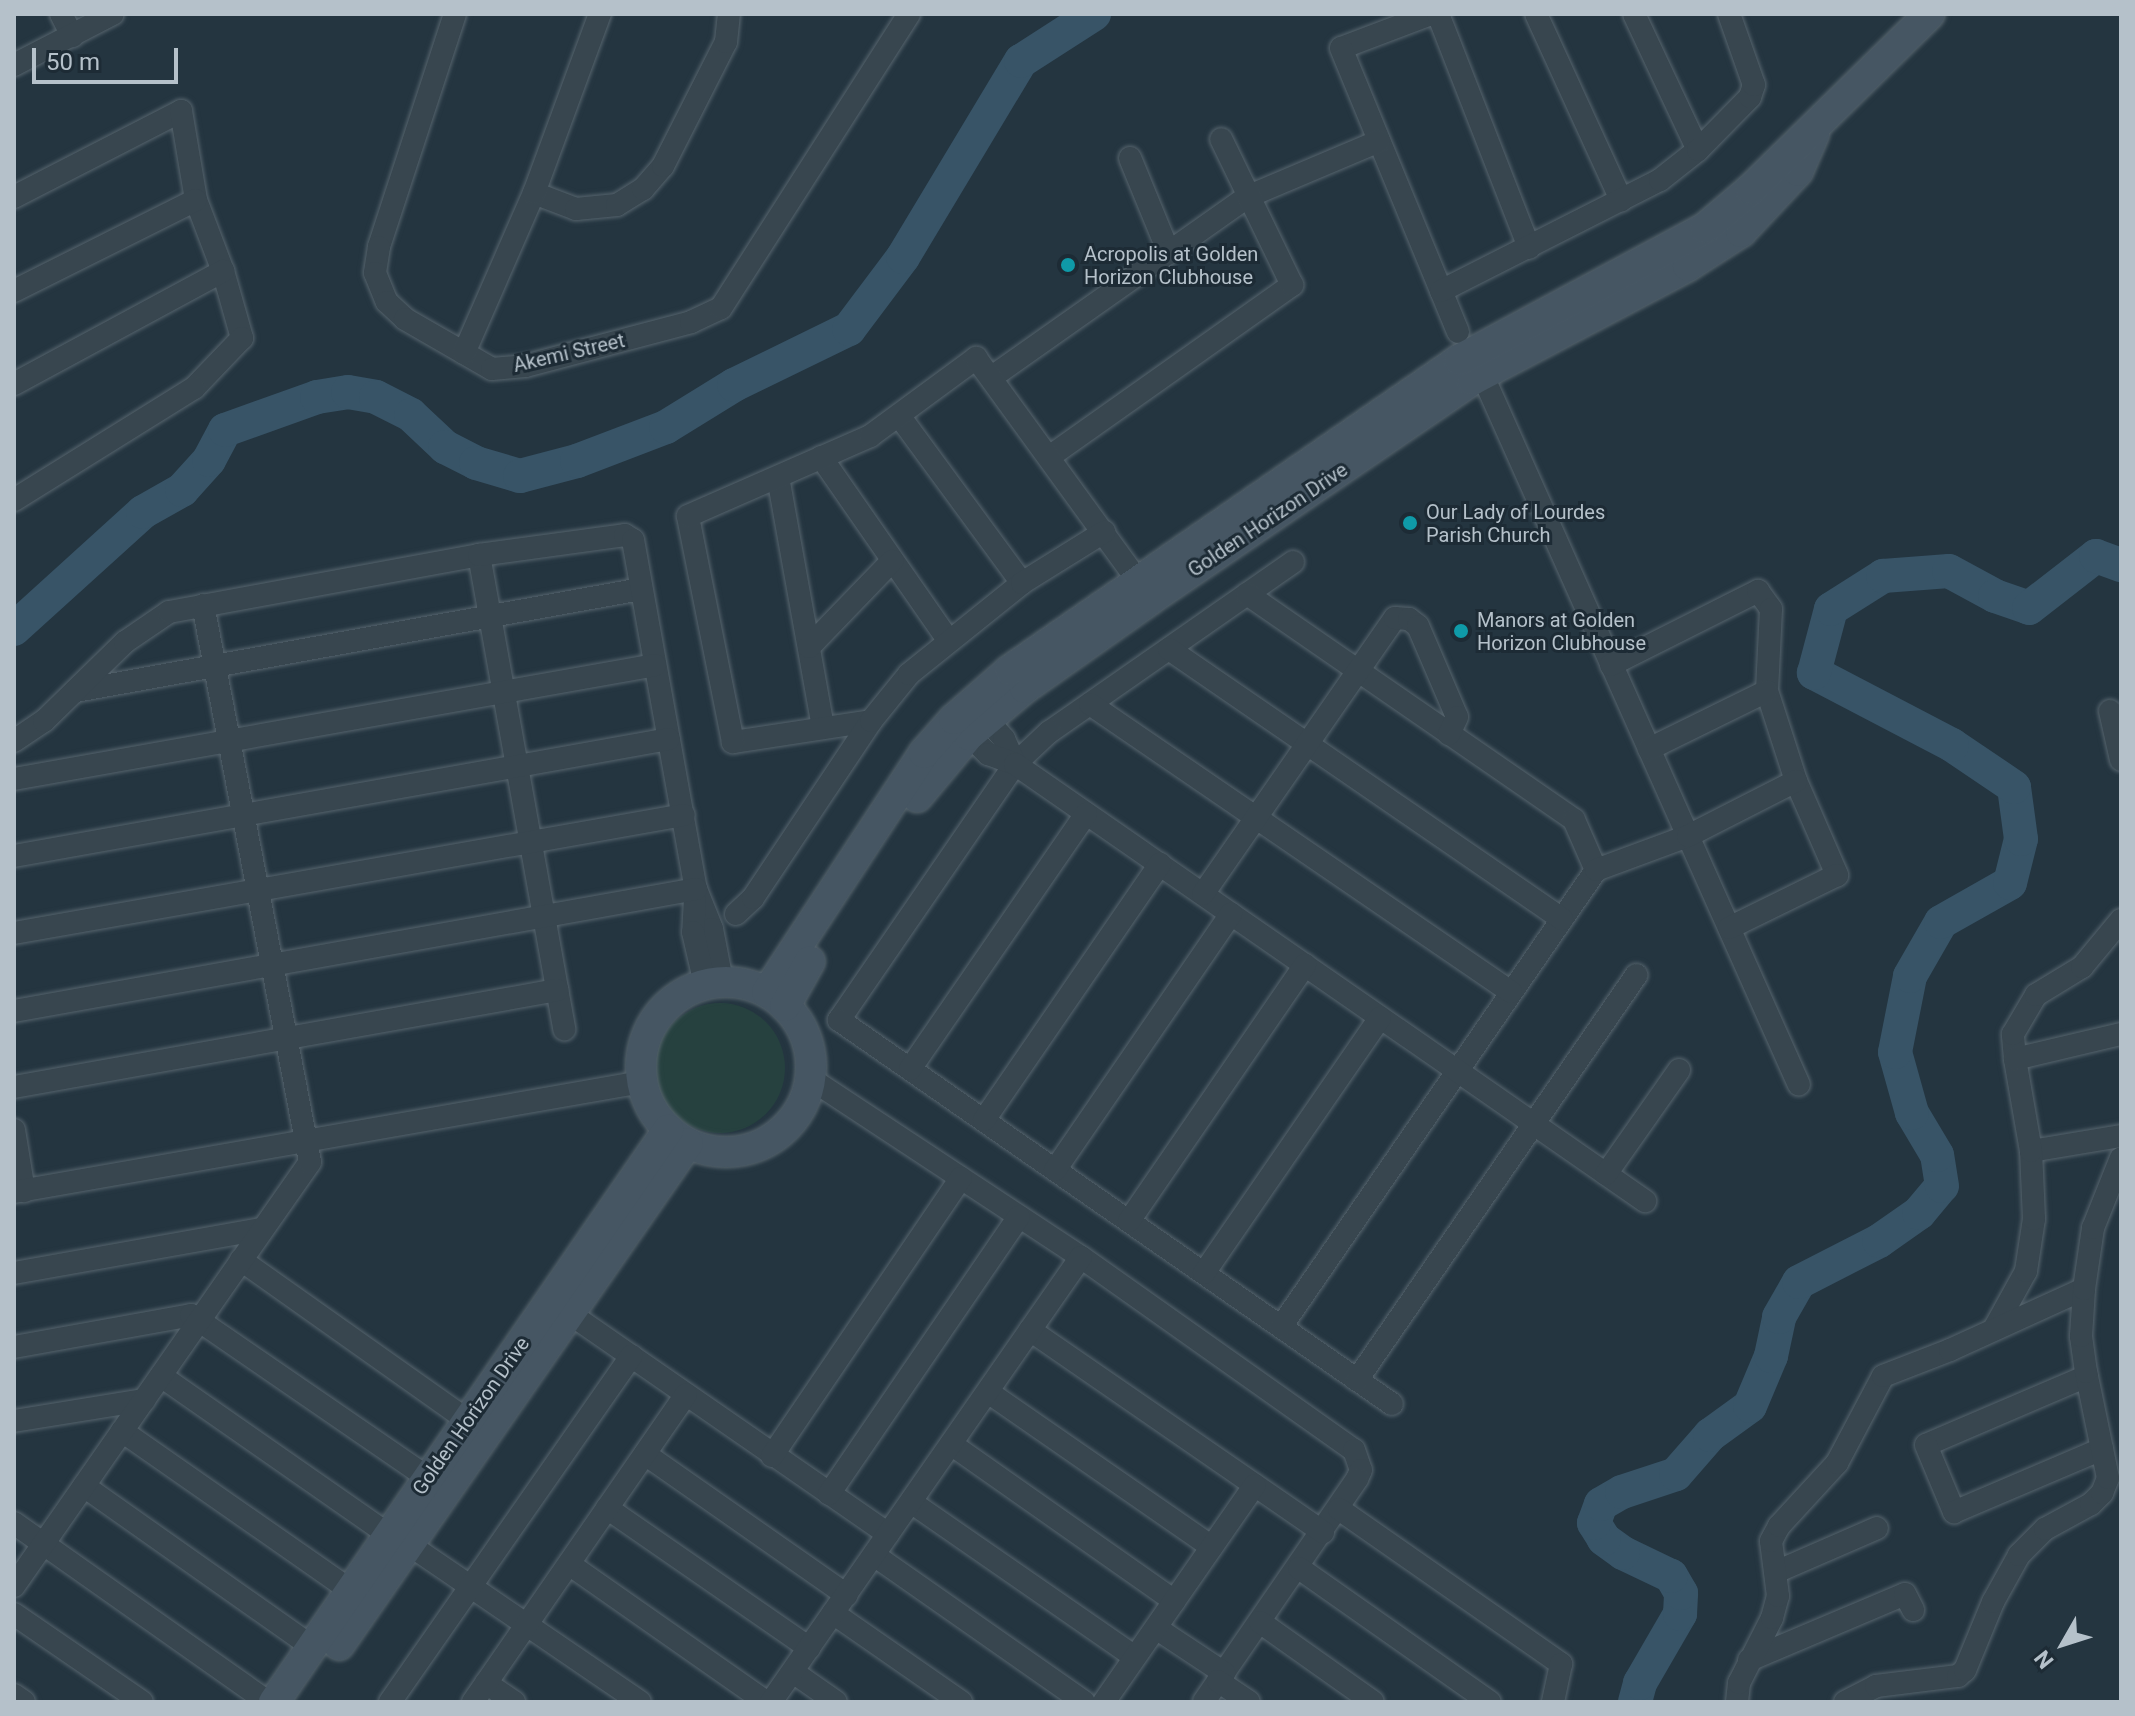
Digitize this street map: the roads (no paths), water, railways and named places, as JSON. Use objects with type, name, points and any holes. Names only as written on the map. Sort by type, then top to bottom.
[{"type":"street","points":[[61,14],[72,36]]},
{"type":"street","points":[[14,65],[113,14]]},
{"type":"street","name":"Akemi Street","points":[[455,14],[379,247],[375,273],[387,302],[405,319],[492,369],[525,366],[691,322],[721,308],[909,14]]},
{"type":"street","points":[[464,353],[534,193],[600,14]]},
{"type":"street","points":[[534,193],[576,209],[617,205],[643,189],[663,166],[726,42],[729,14]]},
{"type":"street","points":[[1431,14],[1341,48],[1458,332]]},
{"type":"street","points":[[1438,14],[1529,248]]},
{"type":"street","points":[[1536,14],[1621,200]]},
{"type":"street","points":[[1634,14],[1698,150]]},
{"type":"street","points":[[1441,291],[1660,180],[1698,150],[1750,97],[1754,85],[1729,14]]},
{"type":"street","name":"Golden Horizon Drive","points":[[776,999],[895,793],[970,719],[1025,688],[1144,589],[1459,360],[1705,228],[1751,189],[1930,14]]},
{"type":"street","points":[[14,197],[181,111],[196,200],[223,271],[242,338],[194,388],[14,500]]},
{"type":"street","name":"Golden Horizon Drive","points":[[1144,589],[1482,374],[1688,266],[1741,232],[1798,171],[1822,118]]},
{"type":"street","points":[[1049,457],[1292,285],[1221,139]]},
{"type":"street","points":[[992,377],[1249,196],[1379,141]]},
{"type":"street","points":[[1130,158],[1169,253]]},
{"type":"street","points":[[14,291],[196,200]]},
{"type":"street","points":[[14,384],[223,271]]},
{"type":"street","points":[[871,721],[733,742],[688,516],[870,436],[900,417],[976,358],[1144,589]]},
{"type":"street","points":[[1482,374],[1799,1085]]},
{"type":"street","points":[[900,417],[1022,583]]},
{"type":"street","points":[[821,457],[948,640]]},
{"type":"street","points":[[778,477],[823,727]]},
{"type":"street","points":[[736,914],[753,898],[871,721],[909,674],[1022,583],[1104,532]]},
{"type":"street","points":[[14,741],[44,721],[149,623],[169,612],[479,555],[625,535],[633,540],[696,889],[712,929],[713,983]]},
{"type":"street","points":[[479,555],[564,1029]]},
{"type":"street","points":[[809,647],[892,561]]},
{"type":"street","points":[[1293,562],[1049,732],[1015,764],[839,1020],[1392,1404]]},
{"type":"street","points":[[76,691],[641,589]]},
{"type":"street","points":[[1611,665],[1758,591],[1771,609],[1767,691],[1796,781],[1837,875],[1729,928]]},
{"type":"street","points":[[1247,594],[1574,820],[1596,870]]},
{"type":"street","points":[[14,1586],[310,1162],[203,605]]},
{"type":"street","points":[[1203,894],[1395,618],[1409,619],[1418,626],[1457,717],[1449,734]]},
{"type":"street","points":[[1169,649],[1562,919]]},
{"type":"street","points":[[14,779],[655,665]]},
{"type":"street","points":[[1649,749],[1767,691]]},
{"type":"street","points":[[1090,704],[1511,992]]},
{"type":"street","points":[[2110,711],[2121,760]]},
{"type":"street","points":[[970,719],[988,754],[1015,764],[1645,1201]]},
{"type":"street","points":[[14,856],[669,739]]},
{"type":"street","points":[[1281,1327],[1596,870],[1688,836],[1796,781]]},
{"type":"street","points":[[910,1069],[1086,814]]},
{"type":"street","points":[[14,933],[684,815]]},
{"type":"street","points":[[984,1120],[1160,864]]},
{"type":"street","points":[[14,1011],[696,889]]},
{"type":"street","points":[[1055,1170],[1231,914]]},
{"type":"street","points":[[1994,1329],[2026,1271],[2034,1219],[2031,1151],[2013,1034],[2036,995],[2082,967],[2121,921]]},
{"type":"street","points":[[1129,1221],[1305,965]]},
{"type":"street","points":[[1357,1380],[1636,975]]},
{"type":"street","points":[[738,982],[776,999],[804,1032],[809,1047],[811,1079],[807,1095],[791,1122],[766,1143],[736,1152],[703,1149],[678,1136],[651,1108],[642,1082],[641,1054],[650,1027],[679,995],[713,983],[738,982]]},
{"type":"street","points":[[14,1087],[557,990]]},
{"type":"street","points":[[1204,1273],[1380,1018]]},
{"type":"street","points":[[2015,1059],[2121,1034]]},
{"type":"street","points":[[1606,1174],[1679,1070]]},
{"type":"street","points":[[811,1079],[1081,1257],[1354,1450],[1361,1470],[1339,1509],[1204,1702]]},
{"type":"street","points":[[14,1130],[19,1192],[642,1082]]},
{"type":"street","name":"Golden Horizon Drive","points":[[299,1702],[569,1313],[678,1136]]},
{"type":"street","name":"Golden Horizon Drive","points":[[271,1702],[468,1421],[678,1136]]},
{"type":"street","points":[[2031,1151],[2121,1136]]},
{"type":"street","points":[[1845,1702],[1876,1686],[1958,1676],[1965,1670],[1993,1602],[2019,1555],[2045,1529],[2091,1504],[2102,1493],[2108,1478],[2081,1336],[2093,1228],[2121,1158]]},
{"type":"street","points":[[772,1456],[961,1178]]},
{"type":"street","points":[[829,1494],[1019,1217]]},
{"type":"street","points":[[14,1273],[262,1229]]},
{"type":"street","points":[[569,1564],[769,1702],[793,1672],[1081,1257]]},
{"type":"street","points":[[241,1260],[468,1421]]},
{"type":"street","points":[[1737,1702],[1739,1683],[1772,1618],[1778,1596],[1771,1541],[1837,1463],[1883,1376],[1950,1350],[2084,1289]]},
{"type":"street","points":[[569,1313],[888,1534]]},
{"type":"street","points":[[14,1347],[191,1315],[428,1478]]},
{"type":"street","points":[[1030,1330],[1323,1532]]},
{"type":"street","points":[[390,1702],[631,1356]]},
{"type":"street","points":[[161,1376],[389,1535]]},
{"type":"street","points":[[2087,1376],[1926,1445],[1954,1512],[2102,1449]]},
{"type":"street","points":[[988,1392],[1212,1547]]},
{"type":"street","points":[[473,1702],[686,1394]]},
{"type":"street","points":[[14,1421],[144,1400]]},
{"type":"street","points":[[122,1431],[351,1591]]},
{"type":"street","points":[[951,1444],[1174,1601]]},
{"type":"street","points":[[645,1454],[961,1702]]},
{"type":"street","points":[[1104,1702],[1255,1485]]},
{"type":"street","points":[[84,1486],[312,1647]]},
{"type":"street","points":[[911,1502],[1135,1657]]},
{"type":"street","points":[[607,1508],[809,1648]]},
{"type":"street","points":[[1339,1509],[1561,1664],[1553,1702]]},
{"type":"street","points":[[14,1523],[271,1702]]},
{"type":"street","points":[[1776,1572],[1877,1528]]},
{"type":"street","points":[[420,1552],[640,1702]]},
{"type":"street","points":[[874,1555],[1084,1702]]},
{"type":"street","points":[[1299,1568],[1490,1702]]},
{"type":"street","points":[[1749,1660],[1905,1594],[1913,1610]]},
{"type":"street","points":[[14,1614],[142,1702]]},
{"type":"street","points":[[1260,1622],[1373,1702]]},
{"type":"street","points":[[1156,1628],[1249,1702]]},
{"type":"street","points":[[793,1672],[836,1702]]},
{"type":"street","points":[[486,1683],[514,1702]]},
{"type":"street","points":[[14,1695],[24,1702]]},
{"type":"waterway","points":[[14,629],[143,512],[182,490],[209,460],[225,430],[317,397],[348,392],[376,397],[411,415],[445,447],[476,463],[520,476],[577,461],[666,427],[734,385],[849,329],[903,257],[1021,61],[1094,14]]},
{"type":"waterway","points":[[1635,1702],[1640,1683],[1680,1614],[1681,1593],[1671,1576],[1623,1553],[1604,1539],[1594,1523],[1601,1504],[1622,1492],[1676,1474],[1710,1435],[1750,1406],[1771,1356],[1779,1317],[1799,1282],[1879,1241],[1919,1213],[1942,1186],[1937,1155],[1912,1113],[1895,1052],[1910,976],[1941,922],[2010,883],[2021,839],[2014,787],[1952,745],[1814,673],[1831,609],[1883,576],[1949,571],[1995,596],[2029,608],[2096,556],[2121,565]]},
{"type":"place","name":"Acropolis at Golden Horizon Clubhouse","points":[[1068,265]]},
{"type":"place","name":"Our Lady of Lourdes Parish Church","points":[[1410,523]]},
{"type":"place","name":"Manors at Golden Horizon Clubhouse","points":[[1461,631]]}]
